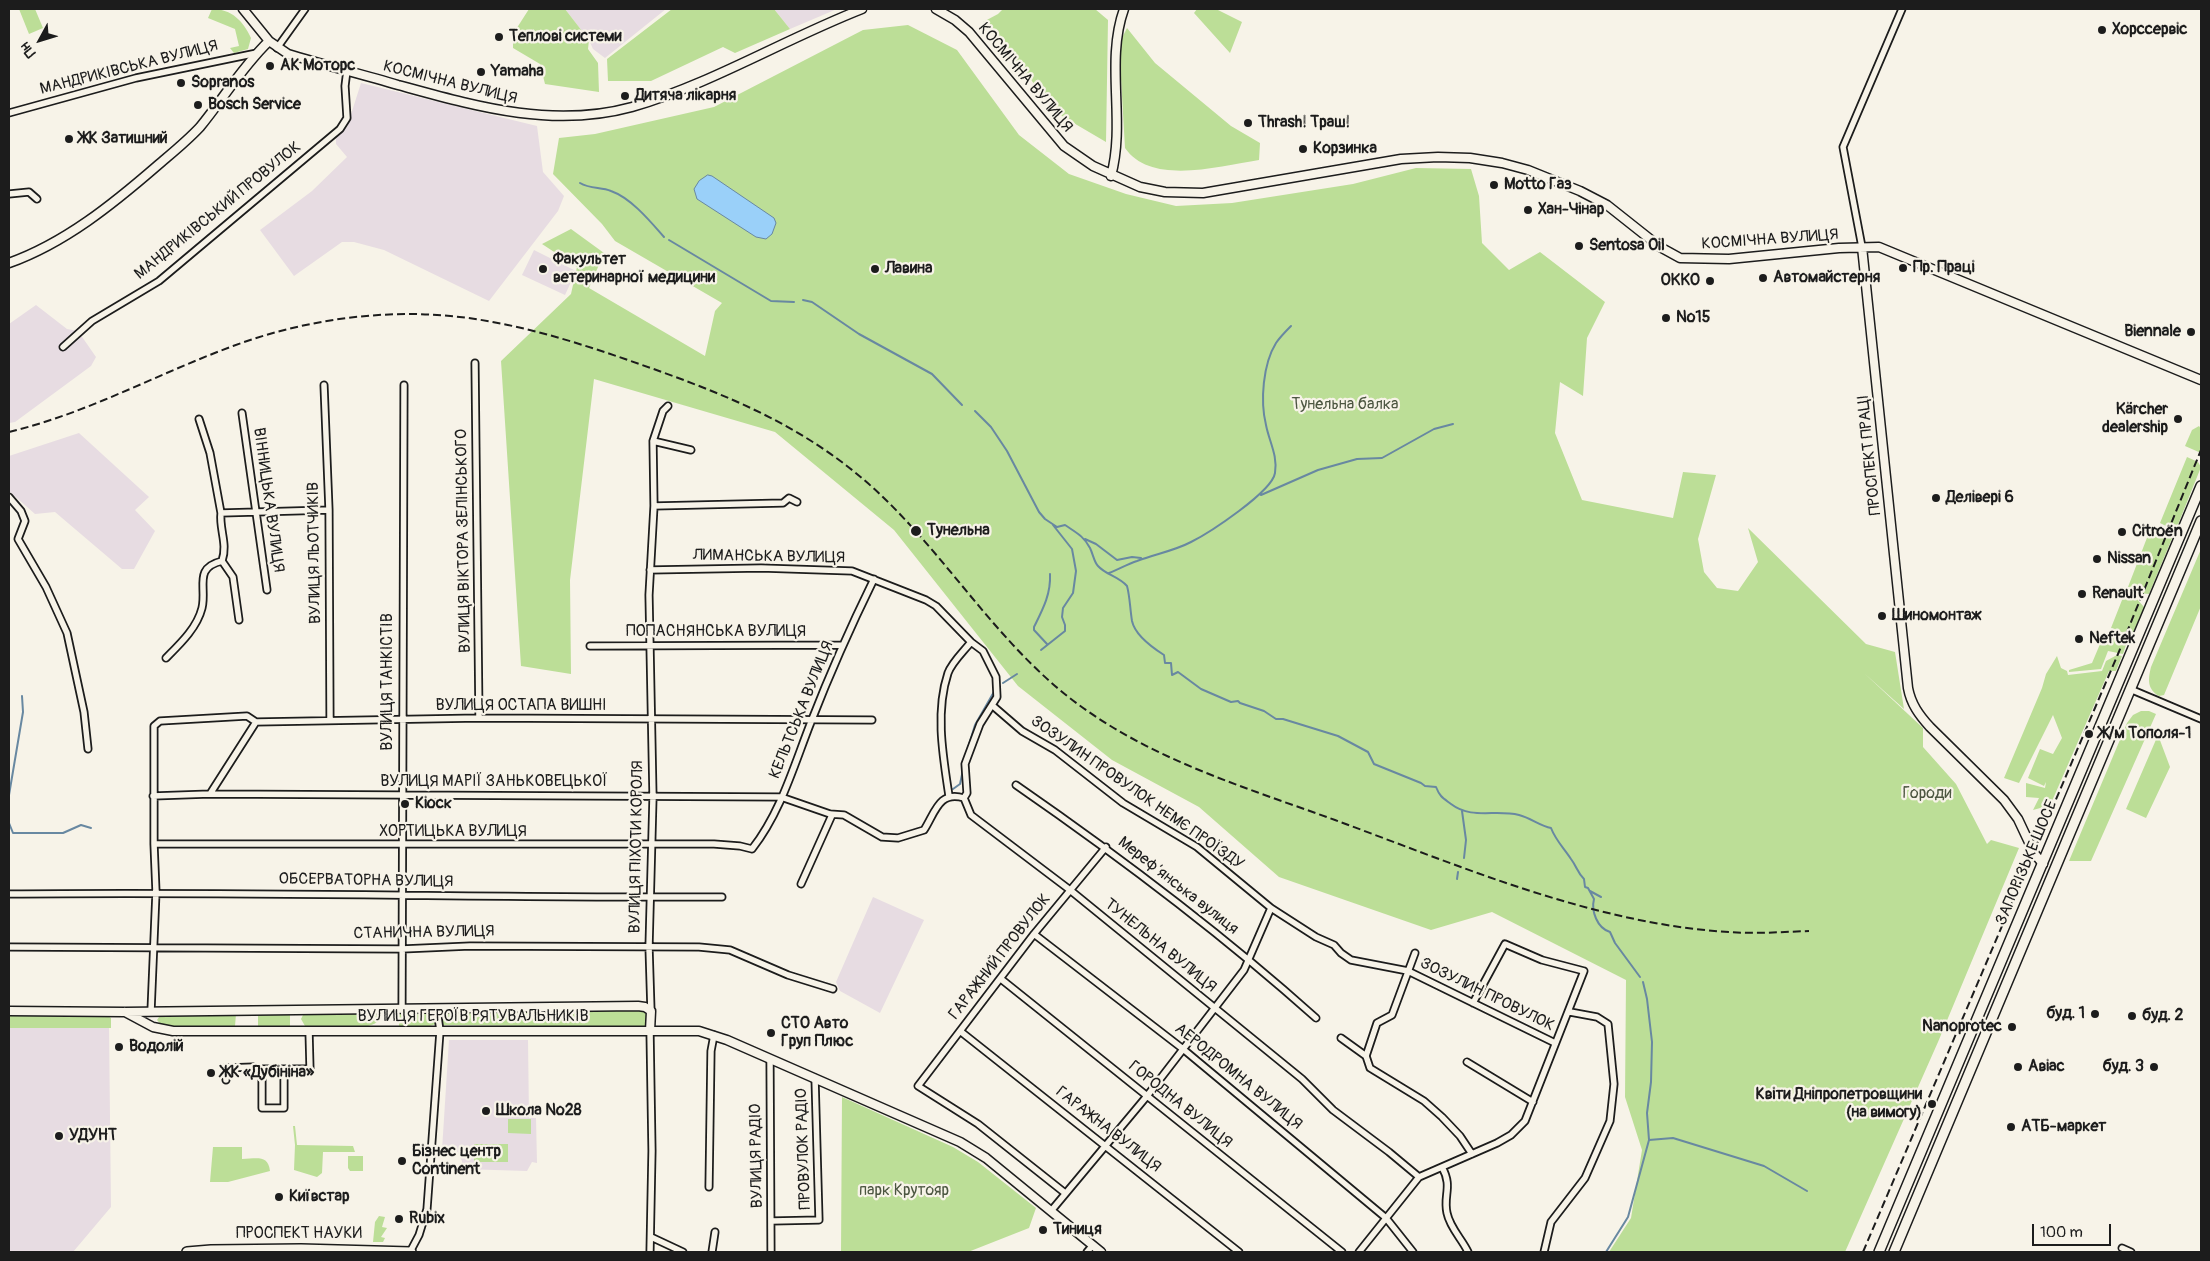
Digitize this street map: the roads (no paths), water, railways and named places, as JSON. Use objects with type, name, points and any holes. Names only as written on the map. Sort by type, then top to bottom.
[{"type":"main road","name":"КОСМІЧНА ВУЛИЦЯ","points":[[243,9],[277,48],[300,57],[472,105],[513,114],[570,116],[608,112],[631,107],[670,94],[862,9]]},
{"type":"main road","name":"КОСМІЧНА ВУЛИЦЯ","points":[[936,9],[955,20],[969,32],[1064,146],[1078,157],[1111,176],[1140,187],[1165,192],[1203,193],[1401,159],[1470,158],[1502,163],[1528,170],[1580,191],[1607,205],[1660,247],[1680,258],[1729,259],[1874,246],[2201,380]]},
{"type":"main road","points":[[1111,176],[1117,143],[1117,42],[1124,9]]},
{"type":"main road","points":[[9,263],[35,252],[62,237],[136,184],[190,137],[256,54],[269,41]]},
{"type":"main road","name":"ПРОСПЕКТ ПРАЦІ","points":[[1862,247],[1908,688],[1911,701],[1920,717],[2004,800],[2018,819],[2034,854],[2042,864]]},
{"type":"main road","name":"ЗАПОРІЗЬКЕ ШОСЕ","points":[[1879,1252],[2201,486]]},
{"type":"main road","name":"ЗАПОРІЗЬКЕ ШОСЕ","points":[[1894,1252],[2201,521]]},
{"type":"main road","points":[[2118,684],[2130,689]]},
{"type":"main road","points":[[2042,864],[2056,868]]},
{"type":"main road","name":"ВУЛИЦЯ ГЕРОЇВ РЯТУВАЛЬНИКІВ","points":[[9,1011],[151,1012],[638,1006],[645,1007],[651,1011]]},
{"type":"main road","name":"ВУЛИЦЯ ПІХОТИ КОРОЛЯ","points":[[650,1030],[651,1011]]},
{"type":"main road","name":"ВУЛИЦЯ ГЕРОЇВ РЯТУВАЛЬНИКІВ","points":[[125,1012],[163,1030],[699,1031],[714,1035],[960,1142],[986,1158],[1101,1252]]},
{"type":"main road","name":"ПРОСПЕКТ НАУКИ","points":[[187,1252],[301,1249],[410,1252]]},
{"type":"street","points":[[277,48],[305,9]]},
{"type":"street","name":"ПРОСПЕКТ ПРАЦІ","points":[[1862,247],[1843,147],[1902,9]]},
{"type":"street","name":"МАНДРИКІВСЬКА ВУЛИЦЯ","points":[[9,113],[143,77],[256,54]]},
{"type":"street","name":"МАНДРИКІВСЬКИЙ ПРОВУЛОК","points":[[63,347],[92,321],[159,281],[340,129],[348,118],[345,86],[347,70]]},
{"type":"street","points":[[9,194],[29,192],[38,199]]},
{"type":"street","name":"ВУЛИЦЯ ВІКТОРА ЗЕЛІНСЬКОГО","points":[[475,364],[480,718]]},
{"type":"street","name":"ВУЛИЦЯ ЛЬОТЧИКІВ","points":[[324,385],[329,510],[330,720]]},
{"type":"street","name":"ВУЛИЦЯ ТАНКІСТІВ","points":[[402,1010],[404,385]]},
{"type":"street","name":"ВУЛИЦЯ ПІХОТИ КОРОЛЯ","points":[[651,1011],[650,570],[654,506],[653,441],[663,411],[668,406]]},
{"type":"street","name":"ВІННИЦЬКА ВУЛИЦЯ","points":[[242,413],[266,590]]},
{"type":"street","points":[[199,419],[210,453],[221,513],[220,522],[226,552],[222,561]]},
{"type":"street","points":[[653,441],[691,450]]},
{"type":"street","points":[[9,497],[21,511],[25,521],[18,539],[46,587],[67,633],[84,712],[88,749]]},
{"type":"street","points":[[654,506],[783,503],[789,498],[797,502]]},
{"type":"street","points":[[221,513],[329,510]]},
{"type":"street","points":[[222,561],[233,577],[239,620]]},
{"type":"street","points":[[166,658],[188,636],[202,608],[202,582],[207,567],[222,561]]},
{"type":"street","name":"ЛИМАНСЬКА ВУЛИЦЯ","points":[[650,570],[821,569],[852,571],[874,579],[931,603],[971,642],[983,651],[996,677],[998,697],[992,706]]},
{"type":"street","name":"КЕЛЬТСЬКА ВУЛИЦЯ","points":[[752,849],[765,832],[781,797],[842,645],[874,579]]},
{"type":"street","points":[[971,642],[949,672],[943,699],[942,740],[948,796],[964,798],[967,793],[965,764],[980,724],[992,706]]},
{"type":"street","name":"ПОПАСНЯНСЬКА ВУЛИЦЯ","points":[[590,646],[842,645]]},
{"type":"street","points":[[2130,689],[2201,719]]},
{"type":"street","name":"ЗОЗУЛИН ПРОВУЛОК НЕМЄ ПРОЇЗДУ","points":[[992,706],[1022,731],[1055,750],[1123,803],[1197,847],[1268,905]]},
{"type":"street","name":"ВУЛИЦЯ ОСТАПА ВИШНІ","points":[[153,796],[154,728],[157,722],[247,716],[256,722],[480,718],[872,720]]},
{"type":"street","points":[[210,794],[256,722]]},
{"type":"street","name":"Мерефʼянська вулиця","points":[[1016,785],[1106,847],[1250,959],[1316,1018]]},
{"type":"street","name":"ВУЛИЦЯ МАРІЇ ЗАНЬКОВЕЦЬКОЇ","points":[[153,796],[210,794],[781,797],[832,815],[844,815],[876,836],[898,838],[924,830],[935,809],[948,796]]},
{"type":"street","points":[[151,1012],[156,892],[153,796]]},
{"type":"street","name":"ТУНЕЛЬНА ВУЛИЦЯ","points":[[964,798],[975,819],[1070,890],[1302,1079],[1333,1110],[1389,1152],[1418,1177]]},
{"type":"street","points":[[801,884],[832,815]]},
{"type":"street","name":"ХОРТИЦЬКА ВУЛИЦЯ","points":[[154,844],[402,846],[650,846],[714,844],[752,849]]},
{"type":"street","name":"ГАРАЖНИЙ ПРОВУЛОК","points":[[1065,1193],[978,1124],[918,1086],[1034,934],[1106,847]]},
{"type":"street","name":"ОБСЕРВАТОРНА ВУЛИЦЯ","points":[[9,894],[156,892],[402,896],[722,897]]},
{"type":"street","points":[[1051,1211],[1147,1096],[1250,959],[1268,905]]},
{"type":"street","name":"ЗОЗУЛИН ПРОВУЛОК","points":[[1268,905],[1316,937],[1334,945],[1351,960],[1408,971],[1554,1043]]},
{"type":"street","name":"АЕРОДРОМНА ВУЛИЦЯ","points":[[1034,934],[1183,1049],[1386,1218],[1412,1252]]},
{"type":"street","points":[[1359,1252],[1418,1177],[1497,1143],[1520,1128],[1525,1122],[1554,1043],[1570,1012],[1584,971],[1542,960],[1505,944],[1473,1003]]},
{"type":"street","name":"СТАНИЧНА ВУЛИЦЯ","points":[[9,947],[402,949],[470,946],[699,947],[730,950],[788,975],[833,989]]},
{"type":"street","name":"ЗОЗУЛИН ПРОВУЛОК","points":[[1366,1056],[1378,1023],[1392,1015],[1415,953]]},
{"type":"street","name":"ГОРОДНА ВУЛИЦЯ","points":[[1001,979],[1342,1252]]},
{"type":"street","points":[[410,1252],[419,1235],[427,1208],[440,1030],[437,1009]]},
{"type":"street","points":[[1544,1252],[1551,1222],[1585,1178],[1610,1121],[1614,1103],[1608,1024],[1597,1017],[1570,1012]]},
{"type":"street","name":"ВУЛИЦЯ ПІХОТИ КОРОЛЯ","points":[[650,1030],[652,1109],[650,1252]]},
{"type":"street","points":[[284,1069],[284,1108],[262,1108],[262,1069],[284,1069],[310,1069],[309,1031]]},
{"type":"street","name":"ГАРАЖНА ВУЛИЦЯ","points":[[960,1031],[1239,1252]]},
{"type":"street","points":[[709,1187],[711,1051],[714,1035]]},
{"type":"street","points":[[1341,1038],[1366,1056],[1370,1068],[1424,1101],[1460,1136],[1472,1154]]},
{"type":"street","name":"ВУЛИЦЯ РАДІО","points":[[770,1059],[771,1252]]},
{"type":"street","points":[[1467,1062],[1533,1102]]},
{"type":"street","points":[[226,1080],[226,1068],[253,1067]]},
{"type":"street","name":"ПРОВУЛОК РАДІО","points":[[772,1221],[819,1220],[815,1078]]},
{"type":"street","points":[[1442,1167],[1449,1184],[1446,1204],[1447,1214],[1468,1252]]},
{"type":"street","points":[[712,1252],[715,1232]]},
{"type":"street","points":[[651,1237],[683,1252]]},
{"type":"street","points":[[1087,1252],[1093,1245]]},
{"type":"street","points":[[2122,1248],[2131,1252]]},
{"type":"water","points":[[708,175],[774,218],[776,223],[772,234],[766,239],[756,237],[697,199],[694,189],[699,181]]},
{"type":"waterway","points":[[580,183],[611,191],[626,199],[664,237]]},
{"type":"waterway","points":[[669,240],[771,301],[794,302]]},
{"type":"waterway","points":[[803,300],[812,302],[859,334],[932,374],[962,405]]},
{"type":"waterway","points":[[1109,573],[1134,562],[1178,548],[1200,537],[1252,501],[1271,481],[1276,467],[1264,415],[1264,383],[1268,361],[1272,352],[1278,341],[1291,326]]},
{"type":"waterway","points":[[975,411],[991,427],[1007,451],[1039,512],[1045,519],[1057,527],[1065,525],[1079,535],[1088,544],[1098,566],[1127,586],[1134,626],[1145,641],[1164,655],[1165,663],[1171,663],[1172,675],[1178,672],[1201,689],[1231,702],[1238,701],[1264,711],[1276,719],[1283,719],[1338,736],[1368,752],[1374,764],[1425,786],[1436,787],[1442,797],[1459,809],[1475,813],[1510,813],[1551,828],[1584,879],[1585,887],[1588,888],[1594,899],[1593,909],[1598,923],[1610,932],[1615,943],[1640,977]]},
{"type":"waterway","points":[[1261,495],[1318,470],[1357,459],[1382,458],[1434,429],[1453,424]]},
{"type":"waterway","points":[[1041,650],[1065,631],[1062,617],[1063,608],[1073,593],[1076,571],[1072,549],[1053,525]]},
{"type":"waterway","points":[[1085,539],[1096,544],[1117,560],[1132,557],[1141,558]]},
{"type":"waterway","points":[[1047,644],[1034,630],[1034,627],[1048,595],[1050,574]]},
{"type":"waterway","points":[[1003,683],[1017,674]]},
{"type":"waterway","points":[[964,761],[975,725],[995,690]]},
{"type":"waterway","points":[[9,795],[23,712],[22,696]]},
{"type":"waterway","points":[[953,789],[960,784],[963,770]]},
{"type":"waterway","points":[[1462,811],[1466,840],[1464,858]]},
{"type":"waterway","points":[[9,823],[13,833],[63,833],[81,825],[91,828]]},
{"type":"waterway","points":[[1457,879],[1458,872]]},
{"type":"waterway","points":[[1590,891],[1601,897]]},
{"type":"waterway","points":[[1606,1252],[1628,1217],[1649,1140],[1647,1113],[1651,1082],[1652,1042],[1643,982]]},
{"type":"waterway","points":[[1649,1140],[1673,1138],[1764,1166],[1807,1191]]},
{"type":"railway","points":[[9,432],[95,404],[233,346],[276,332],[320,322],[365,316],[438,315],[493,322],[546,334],[625,359],[731,399],[797,432],[828,452],[887,501],[933,551],[998,629],[1045,677],[1071,699],[1101,720],[1132,739],[1165,755],[1232,783],[1479,874],[1578,905],[1628,918],[1678,927],[1739,933],[1809,931]]},
{"type":"railway","points":[[1863,1252],[2118,654],[2201,450]]},
{"type":"place","name":"Хорссервіс","points":[[2102,30]]},
{"type":"place","name":"Теплові системи","points":[[499,37]]},
{"type":"place","name":"АК Моторс","points":[[270,66]]},
{"type":"place","name":"Yamaha","points":[[481,72]]},
{"type":"place","name":"Sopranos","points":[[181,83]]},
{"type":"place","name":"Дитяча лікарня","points":[[625,96]]},
{"type":"place","name":"Bosch Service","points":[[198,105]]},
{"type":"place","name":"Thrash! Траш!","points":[[1248,123]]},
{"type":"place","name":"ЖК Затишний","points":[[69,139]]},
{"type":"place","name":"Корзинка","points":[[1303,149]]},
{"type":"place","name":"Motto Газ","points":[[1494,185]]},
{"type":"place","name":"Хан-Чінар","points":[[1528,210]]},
{"type":"place","name":"Sentosa Oil","points":[[1579,246]]},
{"type":"place","name":"Пр. Праці","points":[[1903,268]]},
{"type":"place","name":"Факультет ветеринарної медицини","points":[[543,269]]},
{"type":"place","name":"Лавина","points":[[875,269]]},
{"type":"place","name":"Автомайстерня","points":[[1763,278]]},
{"type":"place","name":"OKKO","points":[[1710,281]]},
{"type":"place","name":"№15","points":[[1666,318]]},
{"type":"place","name":"Biennale","points":[[2191,332]]},
{"type":"place","name":"Kärcher dealership","points":[[2178,419]]},
{"type":"place","name":"Делівері 6","points":[[1936,498]]},
{"type":"place","name":"Тунельна","points":[[916,531]]},
{"type":"place","name":"Citroën","points":[[2122,532]]},
{"type":"place","name":"Nissan","points":[[2097,559]]},
{"type":"place","name":"Renault","points":[[2082,594]]},
{"type":"place","name":"Шиномонтаж","points":[[1882,616]]},
{"type":"place","name":"Neftek","points":[[2079,639]]},
{"type":"place","name":"Ж/м Тополя-1","points":[[2089,734]]},
{"type":"place","name":"Кіоск","points":[[405,804]]},
{"type":"place","name":"буд. 1","points":[[2095,1014]]},
{"type":"place","name":"буд. 2","points":[[2132,1016]]},
{"type":"place","name":"Nanoprotec","points":[[2012,1027]]},
{"type":"place","name":"СТО Авто Груп Плюс","points":[[771,1033]]},
{"type":"place","name":"Водолій","points":[[119,1047]]},
{"type":"place","name":"Авіас","points":[[2018,1067]]},
{"type":"place","name":"буд. 3","points":[[2154,1067]]},
{"type":"place","name":"ЖК «Дубініна»","points":[[211,1073]]},
{"type":"place","name":"Квіти Дніпропетровщини (на вимогу)","points":[[1932,1104]]},
{"type":"place","name":"Школа №28","points":[[486,1111]]},
{"type":"place","name":"АТБ-маркет","points":[[2011,1127]]},
{"type":"place","name":"УДУНТ","points":[[59,1136]]},
{"type":"place","name":"Бізнес центр Continent","points":[[402,1161]]},
{"type":"place","name":"Київстар","points":[[279,1197]]},
{"type":"place","name":"Rubix","points":[[399,1219]]},
{"type":"place","name":"Тиниця","points":[[1043,1230]]},
{"type":"park label","name":"Тунельна балка","points":[[1345,405]]},
{"type":"park label","name":"Городи","points":[[1927,794]]},
{"type":"park label","name":"парк Крутояр","points":[[904,1191]]}]
